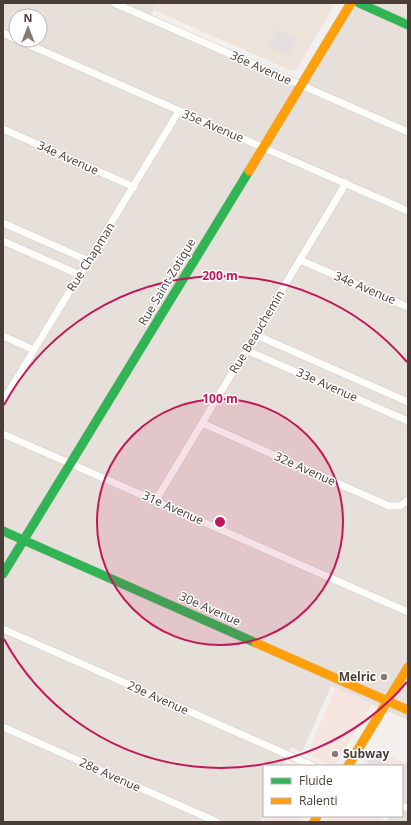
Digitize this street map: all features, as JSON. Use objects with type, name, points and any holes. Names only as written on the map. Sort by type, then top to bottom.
[{"type":"street","name":"36e Avenue","points":[[114,3],[408,132]]},
{"type":"street","name":"Rue Saint-Zotique","points":[[3,574],[263,147],[302,86],[351,3]]},
{"type":"street","points":[[359,3],[408,25]]},
{"type":"street","name":"35e Avenue","points":[[35,48],[408,211]]},
{"type":"street","name":"Rue Chapman","points":[[3,401],[134,187],[178,111]]},
{"type":"street","name":"34e Avenue","points":[[3,129],[134,187]]},
{"type":"street","name":"Rue Beauchemin","points":[[156,500],[346,183]]},
{"type":"street","points":[[3,223],[89,261]]},
{"type":"street","points":[[3,241],[80,275]]},
{"type":"street","name":"34e Avenue","points":[[300,260],[408,307]]},
{"type":"street","name":"33e Avenue","points":[[256,335],[408,402]]},
{"type":"street","points":[[3,336],[34,350]]},
{"type":"street","name":"33e Avenue","points":[[246,350],[408,421]]},
{"type":"street","name":"32e Avenue","points":[[202,423],[389,506],[400,506],[408,500]]},
{"type":"street","name":"31e Avenue","points":[[3,434],[408,612]]},
{"type":"street","name":"30e Avenue","points":[[3,531],[408,710]]},
{"type":"street","name":"29e Avenue","points":[[3,629],[310,765]]},
{"type":"street","points":[[349,765],[408,667]]},
{"type":"street","name":"28e Avenue","points":[[3,727],[217,822]]},
{"type":"shaded area","points":[[3,3],[157,3],[150,18],[302,86],[351,3],[408,3],[408,720],[331,686],[302,752],[291,747],[283,765],[263,765],[263,815],[260,822],[3,822]]},
{"type":"shaded area","points":[[157,3],[327,3],[333,7],[297,69],[292,71],[154,10]]},
{"type":"shaded area","points":[[277,29],[297,38],[289,56],[269,47]]},
{"type":"shaded area","points":[[336,687],[371,703],[372,705],[335,765],[331,765],[307,754]]},
{"type":"shaded area","points":[[372,748],[405,763],[403,767],[403,765],[362,765]]},
{"type":"shaded area","points":[[374,749],[388,756],[384,765],[366,765]]},
{"type":"shaded area","points":[[405,763],[408,764],[408,822],[387,822],[390,817],[403,817],[403,767]]},
{"type":"shaded area","points":[[266,817],[304,817],[301,822],[263,822]]},
{"type":"shaded area","points":[[329,817],[383,817],[381,822],[326,822]]},
{"type":"traffic: fast","points":[[359,3],[408,25]]},
{"type":"traffic: fast","points":[[3,574],[249,171]]},
{"type":"traffic: fast","points":[[3,531],[256,643]]},
{"type":"traffic: slow","points":[[249,171],[351,3]]},
{"type":"traffic: slow","points":[[256,643],[408,710]]},
{"type":"traffic: slow","points":[[349,765],[408,667]]},
{"type":"traffic: slow","points":[[314,822],[316,817]]},
{"type":"place","name":"Melric","points":[[384,677]]},
{"type":"place","name":"Subway","points":[[335,754]]}]
